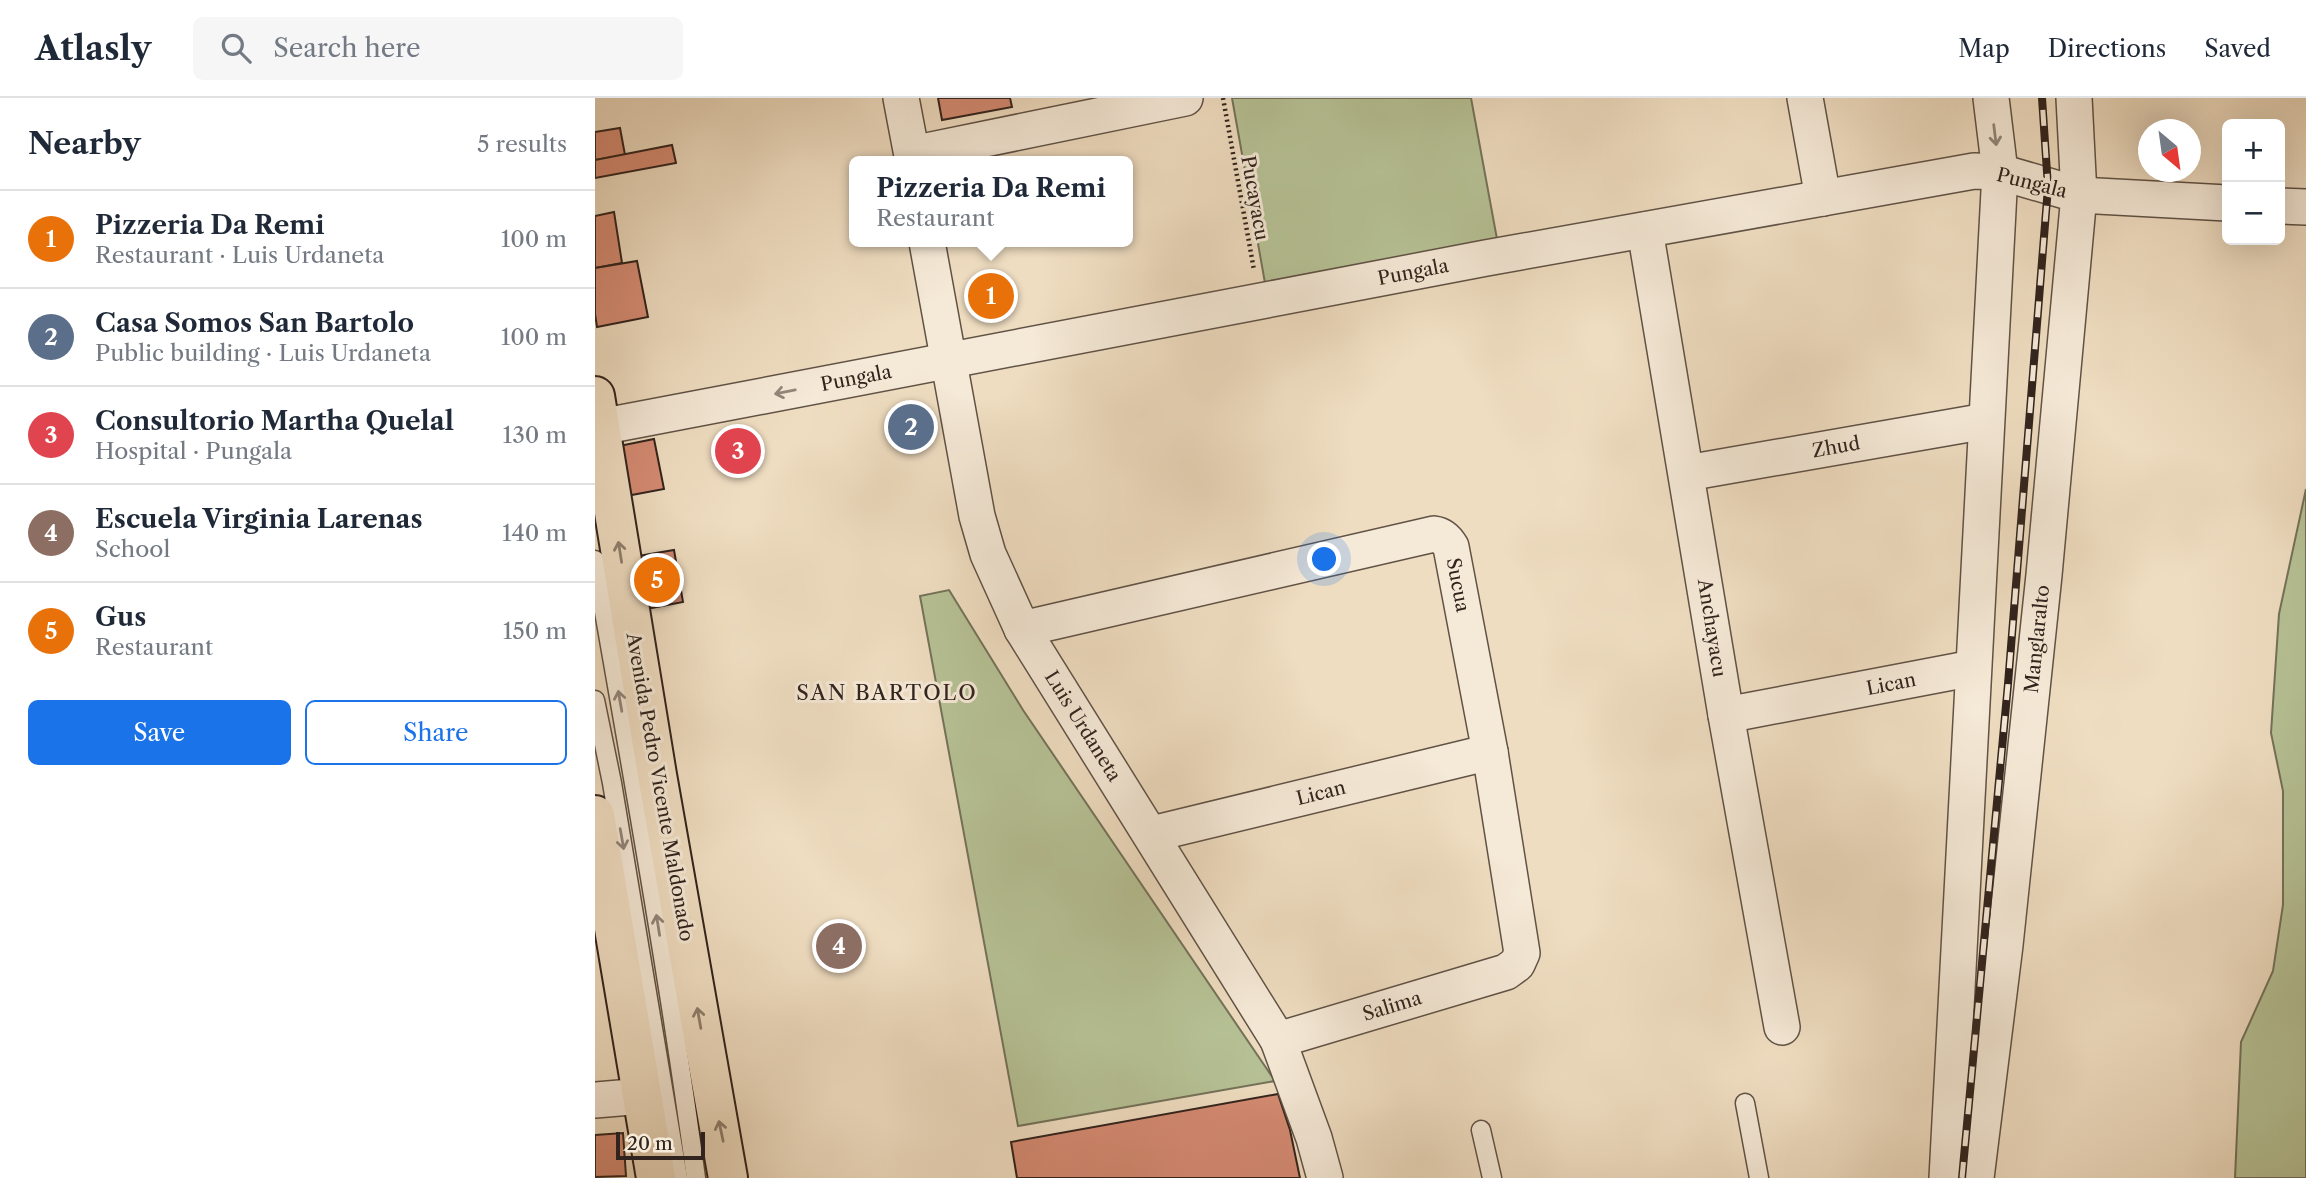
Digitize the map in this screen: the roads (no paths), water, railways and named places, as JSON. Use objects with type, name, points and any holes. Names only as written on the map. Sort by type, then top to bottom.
[{"type":"main road","name":"Avenida Pedro Vicente Maldonado","points":[[598,412],[659,789],[728,1178]]},
{"type":"main road","points":[[595,815],[656,1178]]},
{"type":"street","points":[[901,98],[912,156]]},
{"type":"street","points":[[917,156],[1185,98]]},
{"type":"street","points":[[1805,98],[1823,198]]},
{"type":"street","points":[[1947,1178],[2000,172],[1991,98]]},
{"type":"street","name":"Manglaralto","points":[[1976,1178],[2005,945],[2040,616],[2079,195],[2074,98]]},
{"type":"street","name":"Pungala","points":[[598,412],[948,361],[1486,258],[1974,171],[2000,172],[2079,195],[2222,203]]},
{"type":"street","points":[[2285,206],[2306,207]]},
{"type":"street","name":"Anchayacu","points":[[1645,230],[1781,1027]]},
{"type":"street","name":"Luis Urdaneta","points":[[928,247],[977,516],[988,554],[1023,629],[1278,1040],[1314,1138],[1325,1178]]},
{"type":"street","name":"Zhud","points":[[1687,473],[1986,421]]},
{"type":"street","name":"Sucua","points":[[1023,629],[1420,537],[1440,535],[1451,547],[1490,752],[1523,953],[1517,964],[1506,972]]},
{"type":"street","name":"Lican","points":[[1726,715],[1973,668]]},
{"type":"street","name":"Lican","points":[[1151,834],[1490,752]]},
{"type":"street","name":"Salima","points":[[1278,1040],[1506,972]]},
{"type":"street","points":[[595,1100],[643,1096]]},
{"type":"lane","points":[[595,560],[641,820],[696,1178]]},
{"type":"lane","points":[[595,700],[612,783],[678,1178]]},
{"type":"lane","points":[[1745,1103],[1759,1178]]},
{"type":"lane","points":[[1481,1130],[1492,1178]]},
{"type":"railway","points":[[1962,1178],[2008,684],[2048,187],[2042,98]]},
{"type":"place","name":"Pizzeria Da Remi","points":[[991,296]]},
{"type":"place","name":"Casa Somos San Bartolo","points":[[911,427]]},
{"type":"place","name":"Consultorio Martha Quelal","points":[[738,451]]},
{"type":"place","name":"Gus","points":[[657,580]]},
{"type":"place","name":"Escuela Virginia Larenas","points":[[839,946]]},
{"type":"district","name":"SAN BARTOLO","points":[[887,692]]}]
